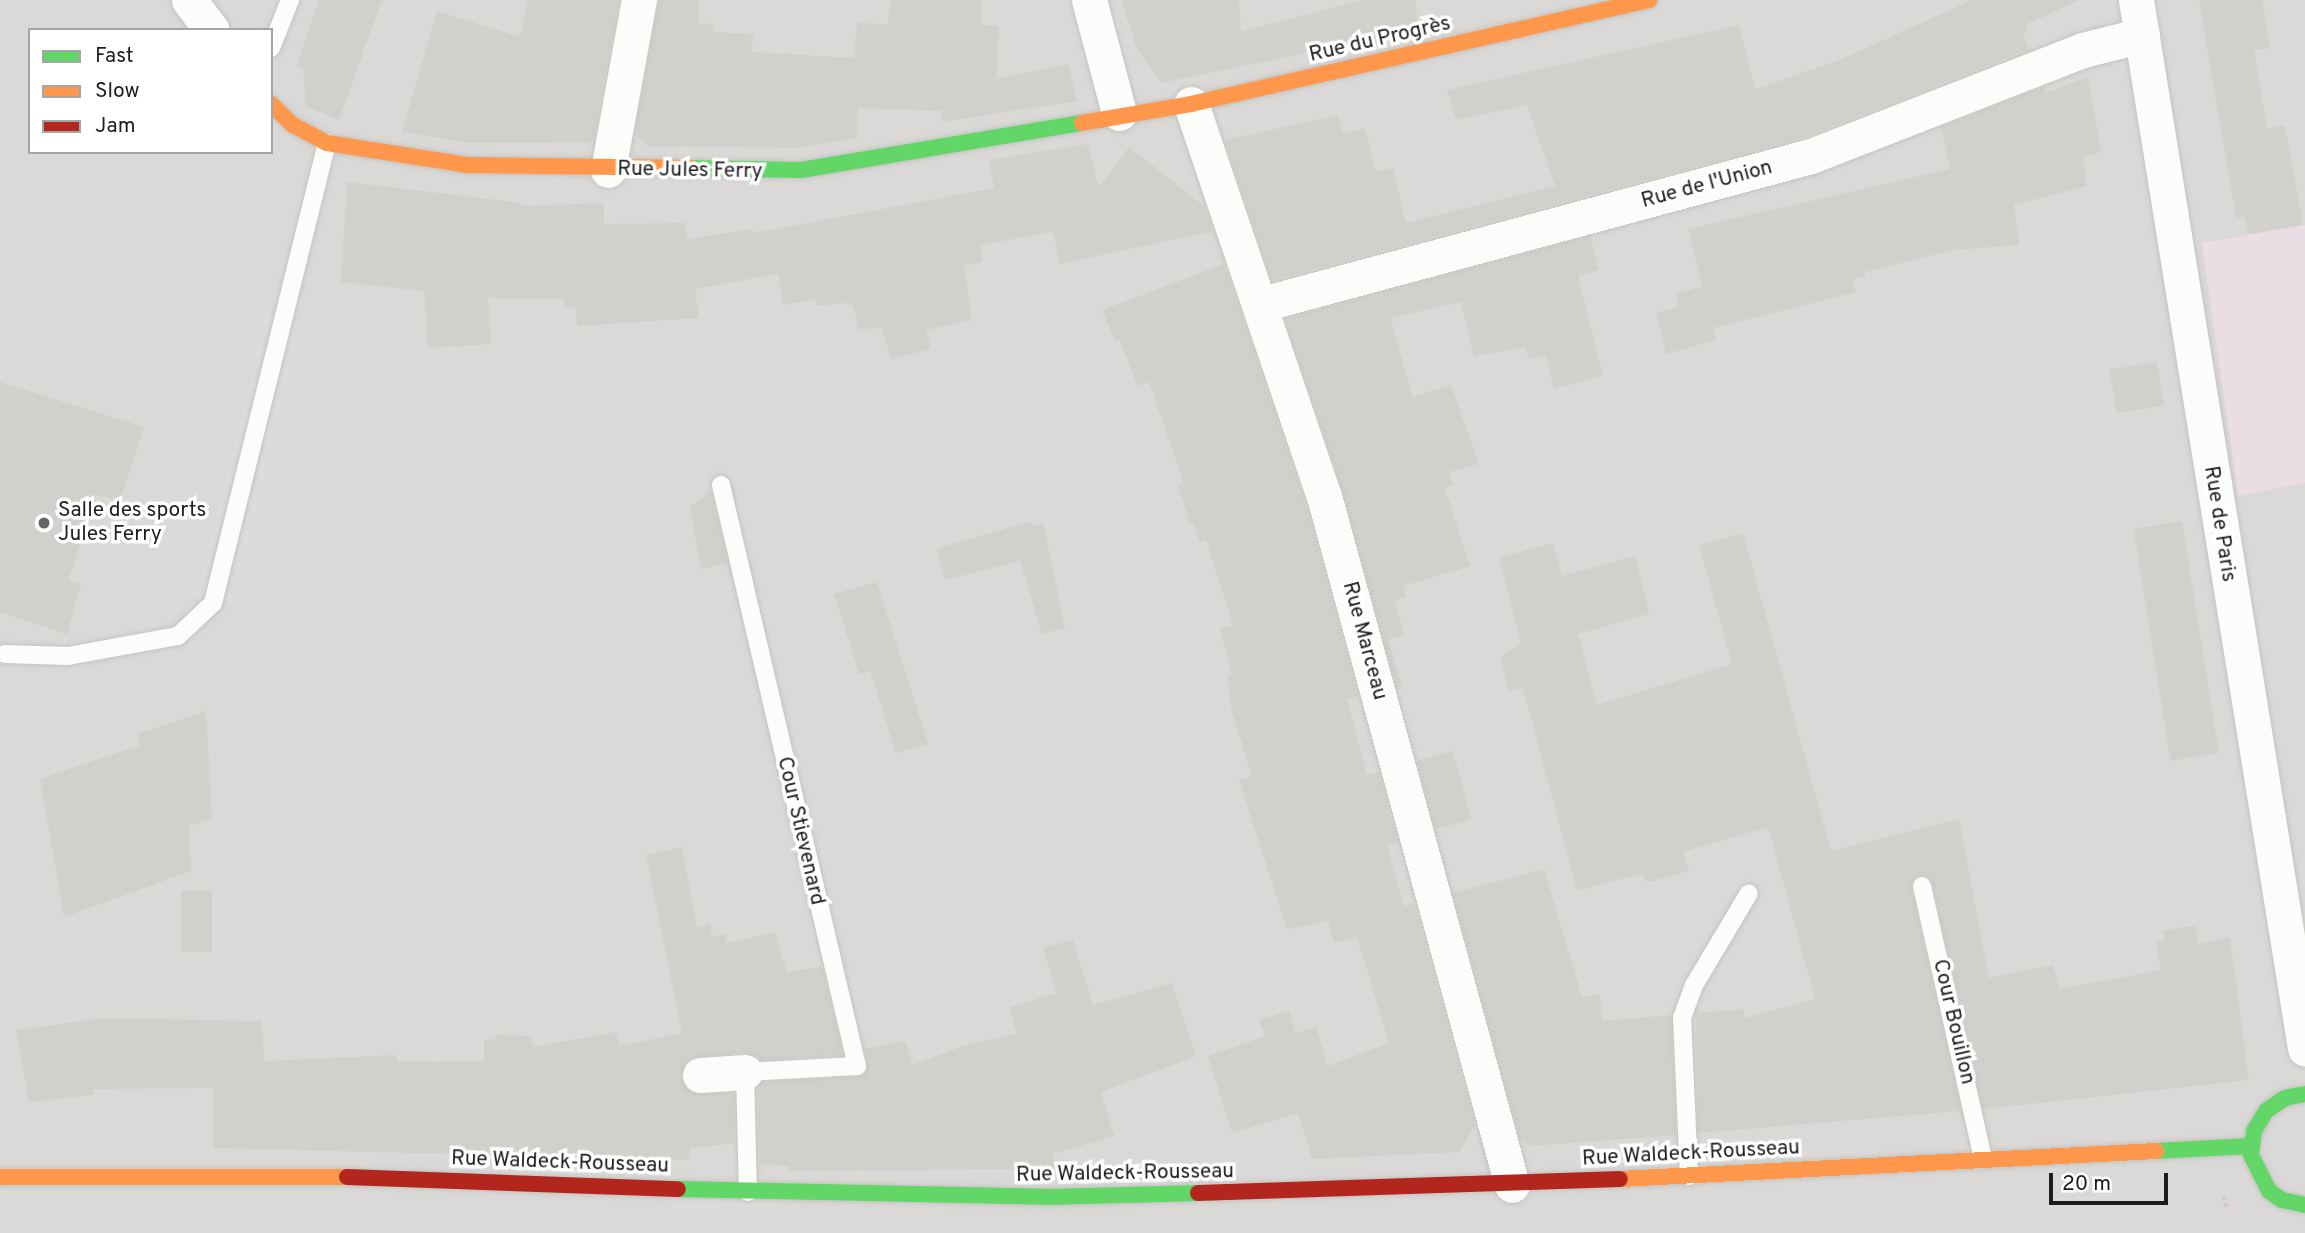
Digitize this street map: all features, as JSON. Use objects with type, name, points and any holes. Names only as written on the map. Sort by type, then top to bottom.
[{"type":"street","points":[[189,0],[210,28]]},
{"type":"street","points":[[608,170],[639,0]]},
{"type":"street","points":[[1089,0],[1119,113]]},
{"type":"street","name":"Rue du Progrès","points":[[1119,113],[1191,104],[1648,0]]},
{"type":"street","name":"Rue de Paris","points":[[2136,0],[2305,1048]]},
{"type":"street","name":"Rue de l'Union","points":[[1262,304],[1811,156],[2083,50],[2142,35]]},
{"type":"street","name":"Rue Marceau","points":[[1191,104],[1262,304],[1324,496],[1512,1185]]},
{"type":"street","name":"Rue Jules Ferry","points":[[273,106],[293,125],[327,143],[468,165],[608,170],[825,168],[1119,113]]},
{"type":"street","name":"Cour Stievenard","points":[[700,1075],[745,1072]]},
{"type":"street","points":[[2304,1210],[2282,1200],[2263,1185],[2252,1163],[2251,1146],[2256,1124],[2266,1111],[2285,1098],[2305,1094]]},
{"type":"street","name":"Rue Waldeck-Rousseau","points":[[0,1177],[274,1174],[748,1192],[1122,1196],[1512,1185],[2251,1146]]},
{"type":"lane","points":[[273,43],[290,0]]},
{"type":"lane","points":[[5,654],[68,656],[178,636],[213,603],[327,143]]},
{"type":"lane","name":"Cour Stievenard","points":[[721,485],[857,1066],[745,1072]]},
{"type":"lane","name":"Cour Bouillon","points":[[1922,886],[1983,1159]]},
{"type":"lane","points":[[1689,1177],[1682,1018],[1693,987],[1749,894]]},
{"type":"lane","points":[[745,1072],[748,1192]]},
{"type":"shaded area","points":[[0,0],[2305,0],[2305,1233],[0,1233]]},
{"type":"shaded area","points":[[0,224],[325,328],[262,609],[194,597],[257,360],[222,348],[143,414],[0,370]]},
{"type":"shaded area","points":[[2305,225],[2305,483],[2238,496],[2202,243]]},
{"type":"shaded area","points":[[2198,1188],[2210,1233],[1563,1233],[1662,1226]]},
{"type":"shaded area","points":[[671,1193],[1029,1233],[673,1233]]},
{"type":"building","points":[[319,0],[382,0],[339,120],[306,107],[303,68],[296,67]]},
{"type":"building","points":[[528,0],[619,0],[593,142],[470,143],[402,132],[437,11],[520,37]]},
{"type":"building","points":[[659,0],[699,0],[698,23],[714,24],[713,32],[753,34],[752,52],[854,58],[857,23],[888,24],[890,0],[982,0],[981,25],[999,26],[996,79],[1068,64],[1077,101],[942,122],[942,111],[858,108],[857,138],[799,148],[647,146],[635,133]]},
{"type":"building","points":[[1121,0],[1239,0],[1241,31],[1363,0],[1415,0],[1419,30],[1161,83],[1137,49]]},
{"type":"building","points":[[1972,0],[2080,0],[2025,25],[2028,31],[2023,34],[2029,49],[1801,138],[1272,280],[1225,140],[1338,115],[1343,134],[1365,128],[1376,172],[1393,168],[1406,223],[1555,186],[1527,105],[1456,120],[1447,90],[1739,25],[1755,89],[1837,61]]},
{"type":"building","points":[[2199,0],[2262,0],[2270,48],[2254,50],[2267,129],[2285,125],[2303,225],[2248,234],[2245,217],[2236,218]]},
{"type":"building","points":[[2088,77],[2101,152],[2083,158],[2087,186],[2014,205],[2019,245],[1954,250],[1865,272],[1865,276],[1853,279],[1856,292],[1713,328],[1716,340],[1666,354],[1656,313],[1679,307],[1675,294],[1702,286],[1688,229],[1950,169],[1941,127],[2044,87],[2046,93]]},
{"type":"building","points":[[1088,144],[1099,187],[1129,147],[1204,206],[1213,231],[1060,264],[1053,232],[980,245],[982,262],[964,266],[972,320],[926,330],[931,349],[891,359],[882,328],[858,329],[854,307],[848,303],[816,306],[815,299],[783,305],[778,274],[695,289],[699,318],[577,326],[575,307],[565,308],[563,298],[488,298],[491,344],[428,348],[424,291],[341,282],[347,182],[523,203],[520,206],[604,203],[604,224],[685,223],[687,239],[753,229],[754,233],[994,188],[989,160]]},
{"type":"building","points":[[1590,236],[1599,270],[1578,276],[1603,376],[1554,389],[1546,355],[1528,359],[1526,347],[1474,356],[1461,302],[1390,318],[1413,397],[1451,385],[1479,464],[1449,472],[1453,485],[1445,488],[1470,566],[1403,586],[1406,596],[1395,600],[1404,635],[1388,640],[1402,685],[1397,687],[1343,491],[1285,319]]},
{"type":"building","points":[[1224,264],[1305,502],[1358,696],[1347,699],[1367,775],[1379,772],[1397,842],[1387,845],[1404,906],[1414,904],[1475,1125],[1460,1152],[1312,1159],[1298,1113],[1232,1133],[1208,1056],[1265,1036],[1259,1020],[1289,1011],[1296,1033],[1316,1027],[1328,1066],[1389,1043],[1357,937],[1334,943],[1328,921],[1287,929],[1239,780],[1252,776],[1232,712],[1227,676],[1232,674],[1220,628],[1233,625],[1206,540],[1200,542],[1193,522],[1190,523],[1178,486],[1184,484],[1149,382],[1137,386],[1120,339],[1115,341],[1102,310]]},
{"type":"building","points":[[2157,362],[2164,405],[2116,413],[2110,370]]},
{"type":"building","name":"Salle des sports Jules Ferry","points":[[0,382],[144,427],[120,501],[97,495],[68,581],[81,584],[67,634],[0,612]]},
{"type":"building","points":[[711,492],[728,563],[701,569],[690,507]]},
{"type":"building","points":[[1031,521],[1033,526],[1043,523],[1065,628],[1042,634],[1020,561],[945,580],[936,549]]},
{"type":"building","points":[[2182,521],[2219,753],[2170,761],[2134,529]]},
{"type":"building","points":[[1743,533],[1831,851],[1959,819],[1989,978],[2053,965],[2060,989],[2161,970],[2156,942],[2165,941],[2163,930],[2195,926],[2198,943],[2230,938],[2249,1080],[1983,1109],[1933,884],[1920,875],[1911,888],[1961,1111],[1698,1133],[1696,1013],[1743,1009],[1745,1018],[1815,999],[1768,827],[1682,852],[1689,871],[1653,881],[1644,881],[1644,873],[1577,891],[1523,688],[1509,692],[1500,658],[1521,642],[1499,558],[1553,543],[1562,576],[1635,556],[1649,614],[1578,634],[1597,705],[1732,664],[1699,545]]},
{"type":"building","points":[[877,582],[928,744],[896,753],[870,671],[859,674],[834,594]]},
{"type":"building","points":[[206,711],[212,818],[189,826],[191,871],[64,917],[40,779],[141,745],[137,734]]},
{"type":"building","points":[[1453,751],[1471,820],[1436,829],[1417,761]]},
{"type":"building","points":[[682,847],[697,927],[710,924],[712,937],[725,934],[727,943],[775,932],[787,972],[822,967],[843,1055],[761,1060],[744,1052],[688,1059],[680,1077],[691,1093],[734,1093],[735,1143],[690,1148],[689,1160],[214,1148],[214,1088],[93,1089],[94,1095],[29,1102],[16,1030],[104,1018],[262,1021],[264,1061],[397,1055],[397,1062],[484,1061],[484,1040],[496,1039],[496,1035],[531,1036],[533,1047],[616,1032],[619,1046],[682,1033],[646,855]]},
{"type":"building","points":[[1544,869],[1582,997],[1600,994],[1602,1021],[1671,1015],[1676,1135],[1531,1146],[1520,1138],[1453,893]]},
{"type":"building","points":[[181,890],[212,890],[212,952],[181,952]]},
{"type":"building","points":[[1073,940],[1093,1005],[1172,983],[1196,1056],[1101,1092],[1114,1136],[1053,1154],[1058,1169],[789,1171],[790,1166],[761,1164],[757,1088],[762,1082],[858,1077],[868,1069],[865,1049],[905,1041],[912,1065],[969,1044],[1017,1034],[1009,1008],[1056,993],[1043,948]]},
{"type":"traffic: fast","points":[[691,168],[801,170],[1082,123]]},
{"type":"traffic: fast","points":[[2305,1094],[2285,1098],[2266,1111],[2254,1131],[2251,1155],[2269,1191],[2282,1200],[2305,1205]]},
{"type":"traffic: fast","points":[[2156,1151],[2251,1146]]},
{"type":"traffic: fast","points":[[678,1189],[1046,1197],[1198,1193]]},
{"type":"traffic: slow","points":[[1082,123],[1191,104],[1649,0]]},
{"type":"traffic: slow","points":[[273,106],[293,125],[327,143],[468,165],[691,168]]},
{"type":"traffic: slow","points":[[1620,1179],[2156,1151]]},
{"type":"traffic: slow","points":[[0,1177],[347,1177]]},
{"type":"traffic: jam","points":[[347,1177],[678,1189]]},
{"type":"traffic: jam","points":[[1198,1193],[1620,1179]]},
{"type":"place","name":"Salle des sports Jules Ferry","points":[[44,523]]}]
